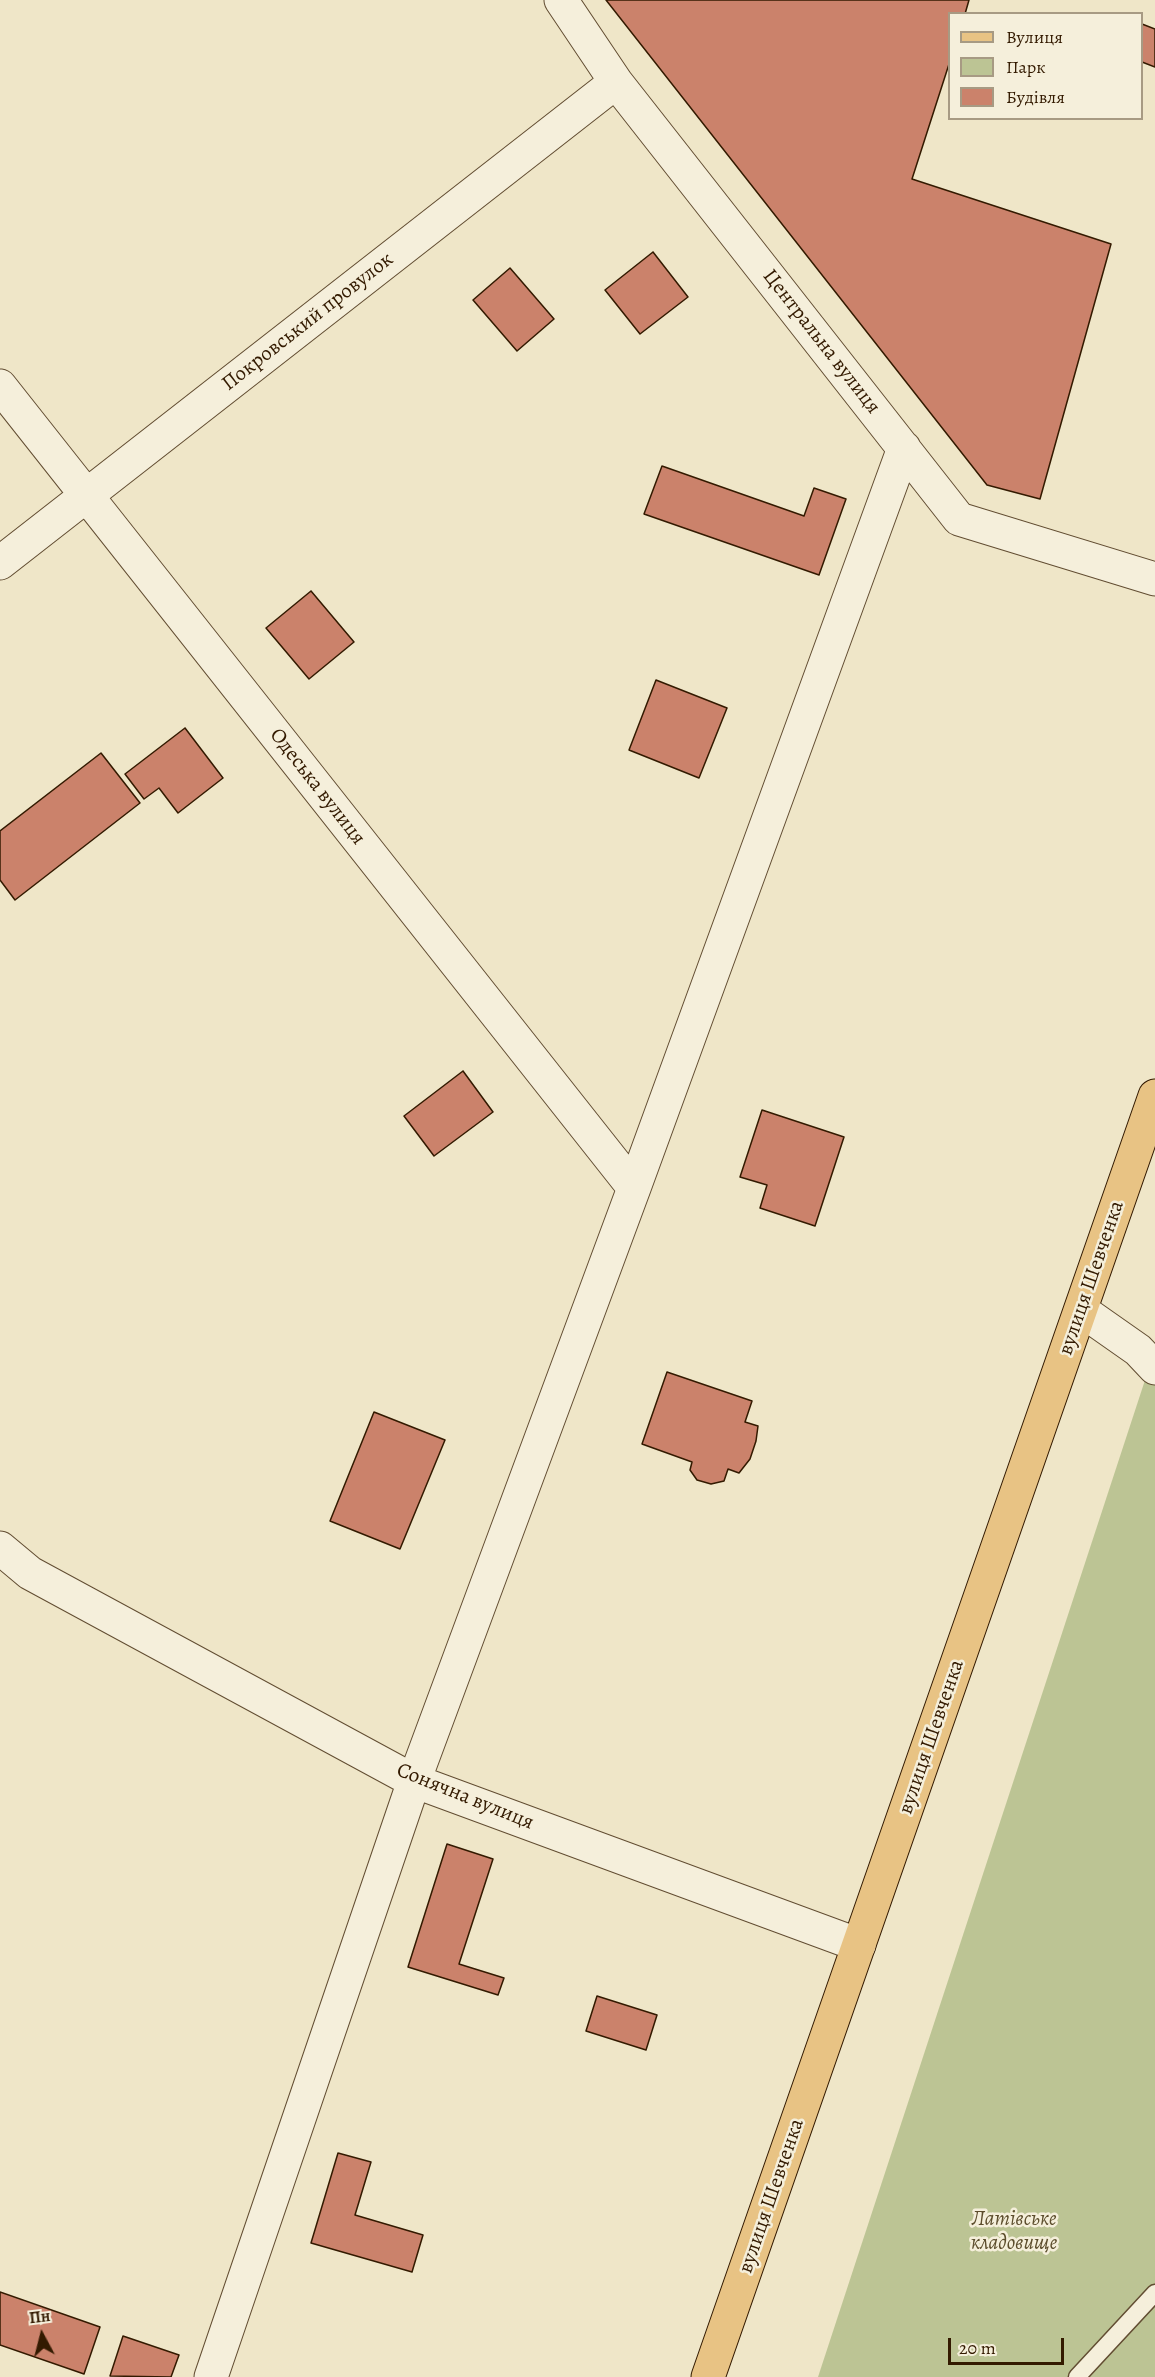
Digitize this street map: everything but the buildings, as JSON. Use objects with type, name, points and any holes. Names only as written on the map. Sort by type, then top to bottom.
[{"type":"main road","name":"вулиця Шевченка","points":[[708,2377],[1155,1096]]},
{"type":"street","name":"Центральна вулиця","points":[[561,0],[616,82],[958,519],[1155,579]]},
{"type":"street","name":"Покровський провулок","points":[[0,563],[84,495],[616,82]]},
{"type":"street","name":"Одеська вулиця","points":[[0,386],[634,1188]]},
{"type":"street","points":[[211,2377],[414,1780],[634,1188],[904,448]]},
{"type":"street","points":[[1081,1310],[1138,1350],[1155,1368]]},
{"type":"street","name":"Сонячна вулиця","points":[[0,1548],[15,1573],[414,1780],[860,1944]]},
{"type":"lane","points":[[1077,2377],[1155,2293]]},
{"type":"green space","name":"Латівське кладовище","points":[[1147,1374],[1155,1384],[1155,2377],[818,2377]]}]
